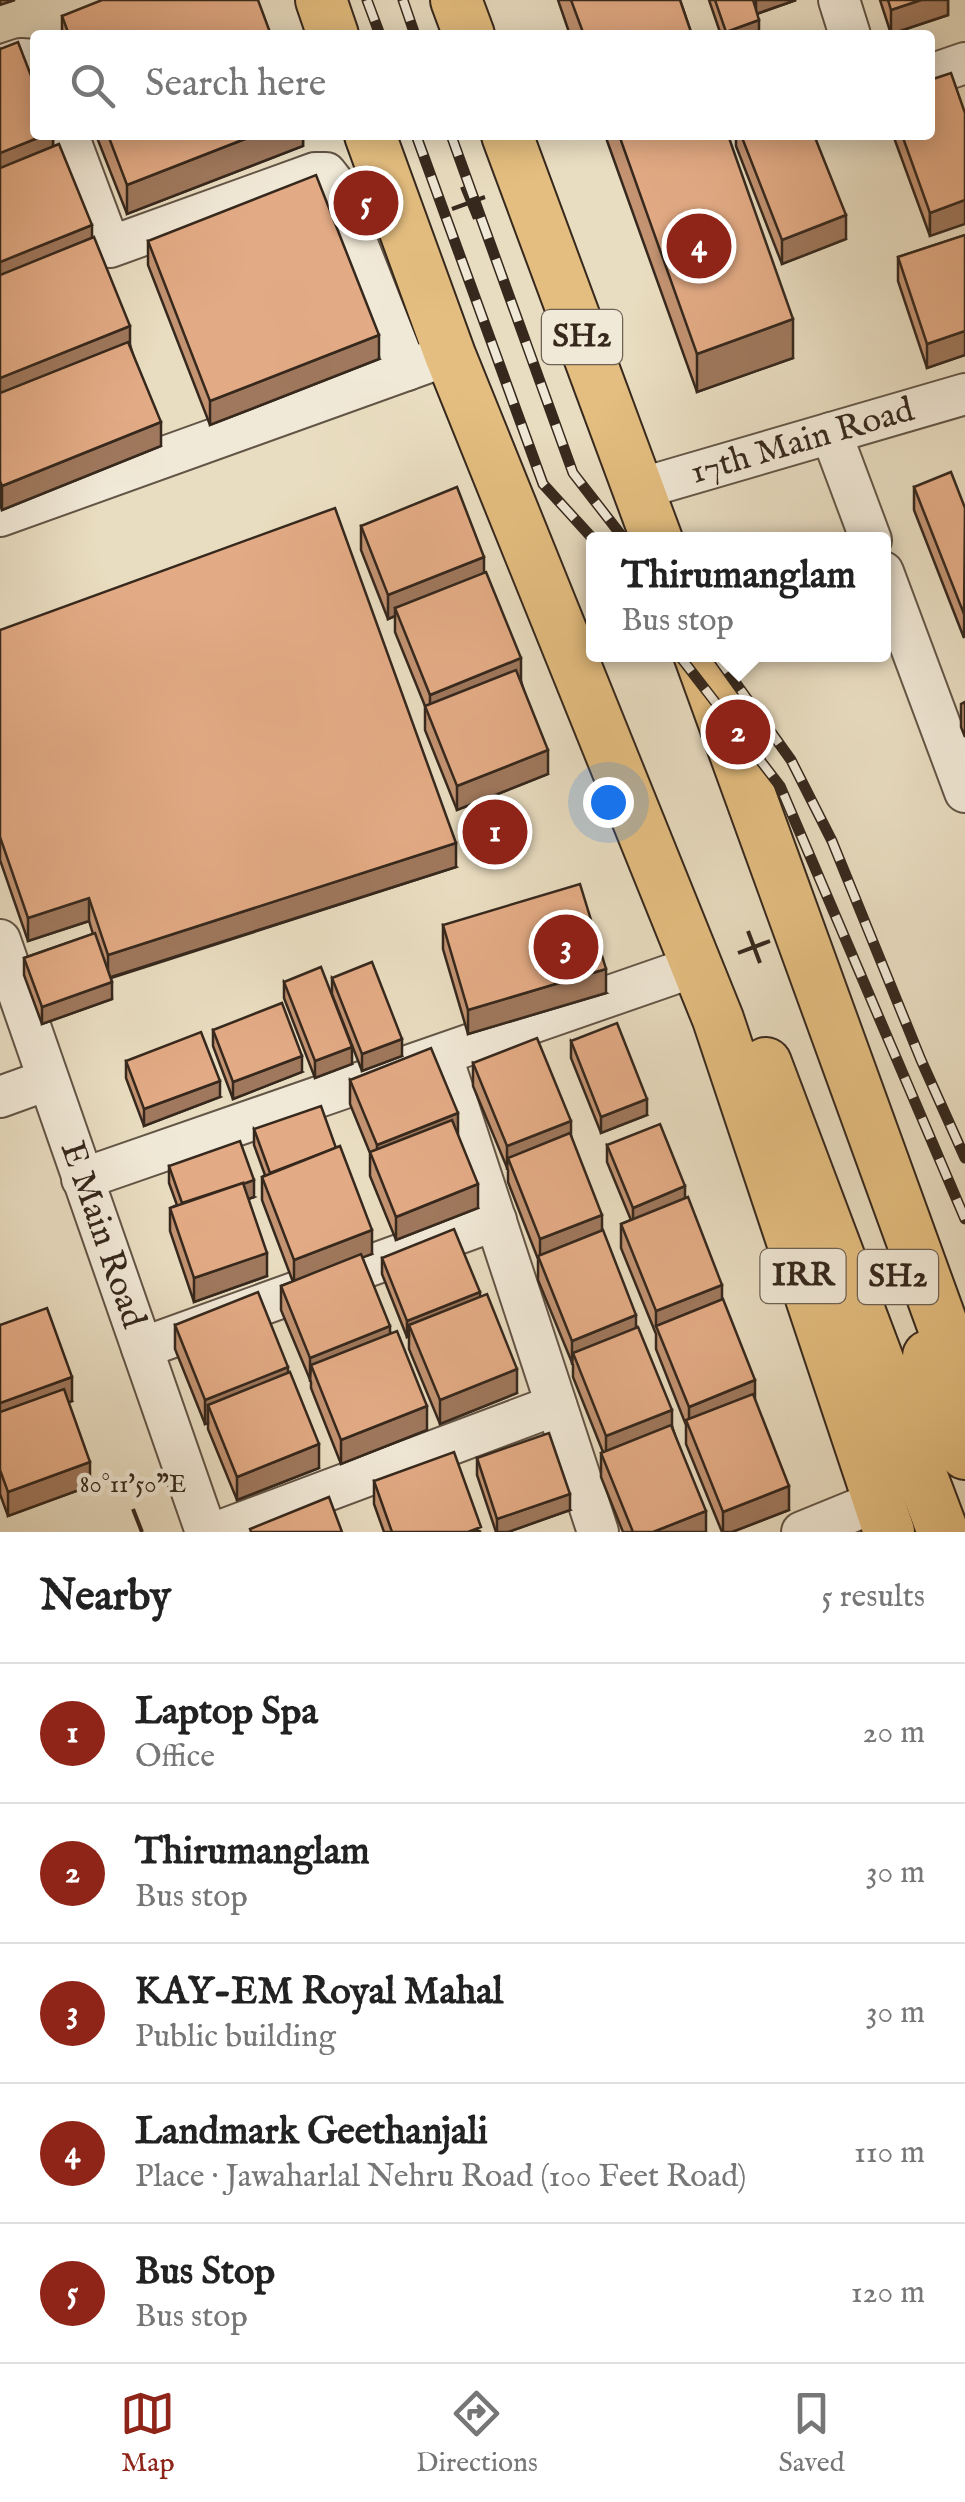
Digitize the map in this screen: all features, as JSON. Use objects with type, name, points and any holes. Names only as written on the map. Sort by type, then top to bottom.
[{"type":"main road","points":[[321,0],[332,30]]},
{"type":"main road","points":[[456,0],[467,30]]},
{"type":"main road","name":"SH2","points":[[371,140],[428,363],[718,1019],[764,1060],[943,1532]]},
{"type":"main road","name":"SH2","points":[[508,140],[655,532]]},
{"type":"main road","name":"SH2","points":[[702,662],[815,972],[817,1058],[965,1454]]},
{"type":"main road","points":[[815,972],[965,1387]]},
{"type":"main road","name":"IRR","points":[[718,1019],[883,1516]]},
{"type":"street","points":[[838,0],[848,30]]},
{"type":"street","points":[[0,66],[21,58],[30,59]]},
{"type":"street","points":[[935,73],[965,62]]},
{"type":"street","points":[[0,516],[428,363],[326,173],[315,173],[92,254],[69,140]]},
{"type":"street","name":"17th Main Road","points":[[639,489],[965,394]]},
{"type":"street","points":[[831,434],[868,532]]},
{"type":"street","points":[[891,593],[965,792]]},
{"type":"street","name":"E Main Road","points":[[0,940],[206,1532]]},
{"type":"street","points":[[82,1179],[696,966]]},
{"type":"street","points":[[442,1057],[598,1532]]},
{"type":"street","points":[[0,1097],[46,1080]]},
{"type":"street","points":[[142,1348],[496,1220]]},
{"type":"street","points":[[217,1532],[556,1404]]},
{"type":"street","points":[[802,1532],[883,1516]]},
{"type":"building","points":[[102,0],[258,0],[269,30],[67,30],[62,16]]},
{"type":"building","points":[[571,0],[680,0],[690,30],[582,30]]},
{"type":"building","points":[[715,0],[753,0],[759,20],[725,30]]},
{"type":"building","points":[[888,0],[921,0],[891,10]]},
{"type":"building","points":[[18,42],[30,73],[32,140],[0,153],[0,49]]},
{"type":"building","points":[[951,73],[965,113],[965,200],[930,213],[904,140],[935,140],[935,78]]},
{"type":"building","points":[[110,140],[242,140],[127,185]]},
{"type":"building","points":[[621,140],[730,140],[793,319],[697,354]]},
{"type":"building","points":[[743,140],[816,140],[846,215],[782,240]]},
{"type":"building","points":[[59,144],[92,225],[0,262],[0,168]]},
{"type":"building","points":[[316,175],[379,335],[210,401],[148,241]]},
{"type":"building","points":[[965,235],[965,331],[927,344],[898,257]]},
{"type":"building","points":[[94,237],[130,326],[0,378],[0,275]]},
{"type":"building","points":[[128,342],[161,422],[2,486],[0,393]]},
{"type":"building","points":[[951,472],[965,508],[964,614],[914,487]]},
{"type":"building","points":[[457,487],[484,557],[388,595],[361,526]]},
{"type":"building","points":[[335,508],[456,843],[108,955],[89,898],[28,918],[0,837],[0,630]]},
{"type":"building","points":[[486,572],[521,658],[430,695],[395,608]]},
{"type":"building","points":[[516,670],[548,750],[457,786],[425,706]]},
{"type":"building","points":[[580,884],[606,969],[468,1010],[443,925]]},
{"type":"building","points":[[95,933],[112,982],[42,1007],[24,958]]},
{"type":"building","points":[[372,962],[402,1039],[362,1054],[332,978]]},
{"type":"building","points":[[321,967],[352,1047],[315,1061],[284,982]]},
{"type":"building","points":[[282,1003],[302,1056],[233,1082],[213,1030]]},
{"type":"building","points":[[617,1023],[647,1099],[601,1117],[571,1041]]},
{"type":"building","points":[[201,1032],[220,1081],[144,1109],[126,1061]]},
{"type":"building","points":[[537,1038],[571,1121],[507,1146],[473,1063]]},
{"type":"building","points":[[431,1048],[458,1113],[377,1145],[350,1080]]},
{"type":"building","points":[[321,1106],[336,1148],[270,1173],[254,1129]]},
{"type":"building","points":[[452,1120],[478,1184],[396,1217],[370,1152]]},
{"type":"building","points":[[660,1124],[685,1186],[633,1208],[607,1145]]},
{"type":"building","points":[[570,1133],[602,1215],[540,1239],[508,1158]]},
{"type":"building","points":[[240,1141],[254,1180],[182,1203],[169,1166]]},
{"type":"building","points":[[340,1146],[372,1230],[294,1260],[262,1177]]},
{"type":"building","points":[[243,1183],[267,1253],[194,1278],[170,1208]]},
{"type":"building","points":[[688,1197],[722,1285],[656,1311],[621,1224]]},
{"type":"building","points":[[454,1229],[480,1292],[407,1321],[382,1258]]},
{"type":"building","points":[[603,1230],[636,1315],[572,1341],[538,1256]]},
{"type":"building","points":[[361,1254],[390,1326],[310,1358],[281,1286]]},
{"type":"building","points":[[258,1292],[288,1367],[205,1400],[175,1325]]},
{"type":"building","points":[[487,1294],[517,1369],[440,1400],[409,1325]]},
{"type":"building","points":[[723,1299],[755,1380],[689,1407],[656,1326]]},
{"type":"building","points":[[47,1308],[72,1377],[0,1403],[0,1325]]},
{"type":"building","points":[[638,1327],[672,1410],[606,1436],[573,1353]]},
{"type":"building","points":[[397,1331],[427,1406],[341,1440],[311,1365]]},
{"type":"building","points":[[290,1372],[319,1444],[237,1477],[208,1405]]},
{"type":"building","points":[[64,1389],[90,1462],[8,1492],[0,1470],[0,1412]]},
{"type":"building","points":[[753,1394],[789,1486],[723,1512],[686,1420]]},
{"type":"building","points":[[671,1425],[706,1511],[653,1532],[633,1532],[601,1453]]},
{"type":"building","points":[[549,1433],[570,1494],[497,1519],[477,1458]]},
{"type":"building","points":[[454,1452],[481,1527],[468,1532],[392,1532],[374,1481]]},
{"type":"building","points":[[329,1497],[342,1532],[251,1532],[250,1529]]},
{"type":"railway","points":[[367,0],[378,30]]},
{"type":"railway","points":[[403,0],[413,30]]},
{"type":"railway","points":[[418,140],[543,484],[587,532]]},
{"type":"railway","points":[[453,140],[573,473],[619,532]]},
{"type":"railway","points":[[684,662],[780,786],[965,1219]]},
{"type":"railway","points":[[721,662],[791,760],[832,841],[965,1158]]},
{"type":"place","name":"Bus Stop","points":[[366,203]]},
{"type":"place","name":"Landmark Geethanjali","points":[[699,246]]},
{"type":"place","name":"Thirumanglam","points":[[738,732]]},
{"type":"place","name":"Laptop Spa","points":[[495,832]]},
{"type":"place","name":"KAY-EM Royal Mahal","points":[[566,947]]}]
